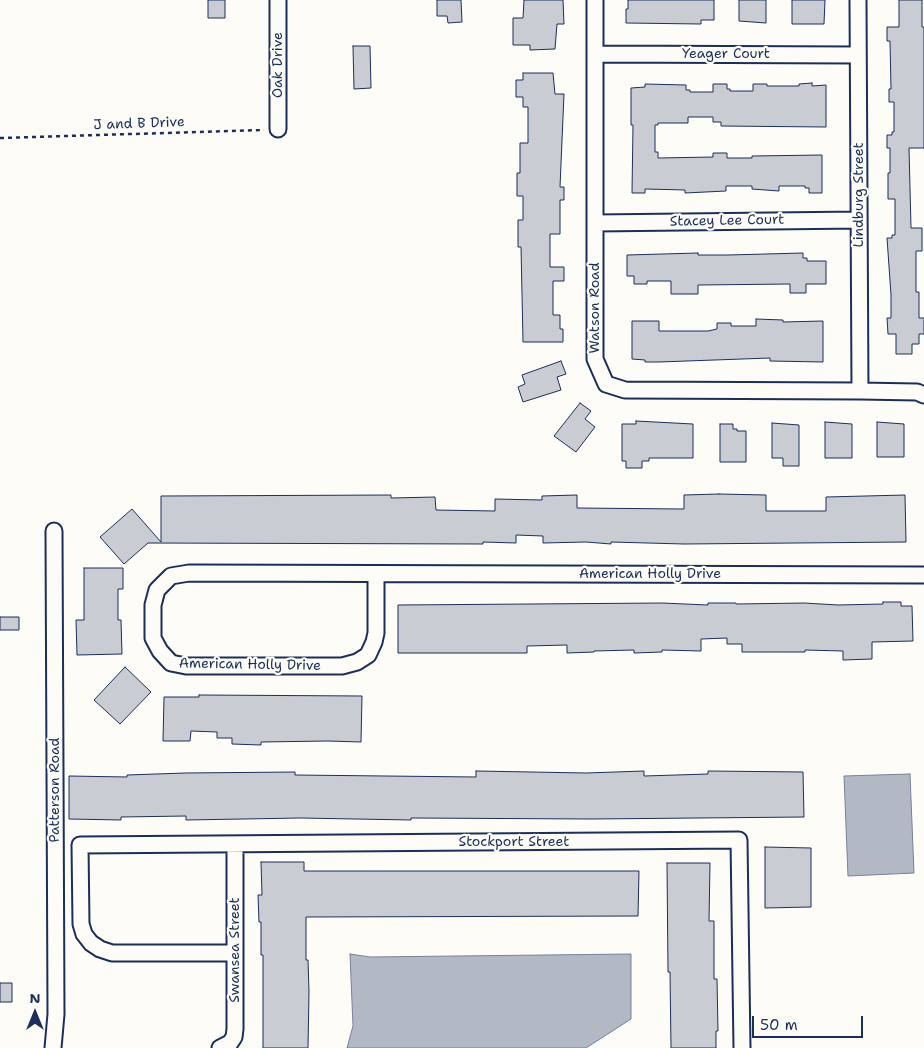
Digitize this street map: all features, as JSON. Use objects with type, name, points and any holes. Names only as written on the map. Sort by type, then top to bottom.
[{"type":"street","name":"Oak Drive","points":[[278,0],[278,129]]},
{"type":"street","name":"Watson Road","points":[[595,0],[595,359],[606,384],[625,390],[922,393]]},
{"type":"street","name":"Lindburg Street","points":[[858,0],[860,391]]},
{"type":"street","name":"Yeager Court","points":[[595,54],[858,55]]},
{"type":"street","name":"Stacey Lee Court","points":[[595,222],[859,220]]},
{"type":"street","name":"Patterson Road","points":[[53,1048],[56,1014],[54,531]]},
{"type":"street","name":"American Holly Drive","points":[[376,574],[376,633],[368,655],[357,662],[342,666],[186,666],[171,663],[160,651],[153,638],[153,605],[157,590],[171,576],[189,573],[924,575]]},
{"type":"street","name":"Stockport Street","points":[[235,953],[112,952],[100,949],[91,943],[84,934],[81,924],[80,845],[739,840],[742,1048]]},
{"type":"street","name":"Swansea Street","points":[[220,1048],[230,1043],[234,1037],[235,1029],[235,844]]},
{"type":"street","points":[[48,1048],[53,1048]]},
{"type":"path","name":"J and B Drive","points":[[0,138],[278,129]]},
{"type":"shaded area","points":[[910,774],[914,873],[848,876],[844,776]]},
{"type":"shaded area","points":[[350,954],[370,957],[631,954],[631,1019],[586,1048],[347,1048],[353,1026]]},
{"type":"building","points":[[208,0],[225,0],[225,18],[208,18]]},
{"type":"building","points":[[437,0],[461,0],[462,22],[448,23],[447,16],[437,16]]},
{"type":"building","points":[[524,0],[563,0],[564,24],[557,24],[555,49],[530,50],[530,45],[513,45],[513,18],[523,18]]},
{"type":"building","points":[[628,0],[714,0],[714,20],[701,20],[701,24],[626,23]]},
{"type":"building","points":[[739,0],[766,0],[766,23],[739,21]]},
{"type":"building","points":[[792,0],[825,0],[824,24],[792,24]]},
{"type":"building","points":[[899,0],[922,0],[922,27],[924,27],[924,148],[909,148],[911,228],[922,228],[922,251],[916,251],[916,292],[919,292],[919,318],[924,318],[924,334],[919,334],[919,344],[912,344],[912,354],[896,354],[896,334],[888,334],[887,318],[891,318],[891,295],[887,238],[892,238],[892,235],[895,235],[895,199],[888,199],[890,148],[887,148],[887,135],[892,135],[892,132],[894,132],[894,102],[889,102],[889,89],[891,89],[890,41],[887,41],[887,27],[899,27]]},
{"type":"building","points":[[353,46],[370,46],[371,88],[354,89]]},
{"type":"building","points":[[523,73],[553,73],[555,94],[564,94],[560,187],[564,187],[564,200],[560,200],[560,234],[550,234],[550,267],[564,267],[564,281],[553,281],[553,315],[560,315],[560,329],[563,329],[563,342],[523,342],[521,247],[518,247],[518,220],[523,220],[523,196],[517,196],[517,173],[520,173],[520,143],[528,143],[528,107],[523,107],[523,97],[516,97],[516,80],[523,80]]},
{"type":"building","points":[[812,83],[812,86],[826,85],[826,127],[721,126],[721,122],[713,122],[713,117],[688,117],[688,123],[658,123],[658,125],[655,125],[655,152],[658,152],[658,158],[713,157],[713,153],[727,153],[727,158],[822,155],[822,193],[809,193],[809,188],[805,188],[805,186],[779,186],[779,191],[752,189],[752,186],[726,186],[726,191],[685,193],[685,190],[645,189],[645,193],[632,193],[633,125],[631,125],[631,88],[645,87],[645,84],[686,85],[686,90],[690,90],[690,92],[713,92],[713,84],[727,84],[727,89],[730,89],[730,91],[753,91],[753,84],[799,86],[799,84]]},
{"type":"building","points":[[698,253],[698,255],[728,255],[803,253],[803,258],[807,258],[807,261],[826,261],[826,284],[806,284],[806,293],[790,293],[790,284],[698,285],[698,294],[671,294],[671,281],[647,281],[647,284],[634,284],[634,276],[627,276],[627,255]]},
{"type":"building","points":[[756,319],[783,320],[783,322],[823,321],[823,362],[770,361],[770,358],[659,362],[645,362],[645,360],[632,359],[632,321],[659,321],[659,331],[708,331],[717,329],[717,323],[731,323],[731,326],[756,326]]},
{"type":"building","points":[[561,361],[566,374],[557,377],[561,390],[523,402],[518,387],[525,384],[522,375]]},
{"type":"building","points":[[580,403],[591,411],[585,419],[595,427],[576,452],[554,436]]},
{"type":"building","points":[[636,421],[693,424],[693,458],[649,458],[649,461],[642,461],[642,468],[626,468],[626,461],[622,461],[622,424],[636,424]]},
{"type":"building","points":[[825,422],[852,424],[852,458],[825,458]]},
{"type":"building","points":[[877,422],[904,424],[904,457],[877,457]]},
{"type":"building","points":[[772,423],[799,425],[799,466],[783,466],[783,458],[772,458]]},
{"type":"building","points":[[720,424],[733,424],[733,429],[746,431],[746,462],[720,462]]},
{"type":"building","points":[[391,495],[391,498],[435,497],[436,510],[495,511],[495,499],[542,500],[542,496],[577,495],[577,508],[684,509],[684,495],[766,495],[766,511],[826,511],[826,497],[905,495],[906,542],[543,543],[543,536],[516,535],[516,543],[483,542],[483,544],[148,543],[124,564],[100,537],[132,509],[161,542],[161,496]]},
{"type":"building","points":[[84,568],[123,568],[123,589],[118,589],[118,620],[121,620],[122,654],[77,655],[76,620],[84,620]]},
{"type":"building","points":[[883,602],[901,602],[901,606],[912,606],[913,641],[872,642],[872,659],[843,660],[843,651],[742,652],[742,644],[727,644],[727,638],[701,639],[701,651],[662,650],[662,652],[634,653],[634,650],[567,653],[567,645],[527,646],[527,653],[398,653],[398,605],[662,603],[708,605],[708,603],[804,603],[838,605],[883,604]]},
{"type":"building","points":[[0,617],[19,617],[19,630],[0,630]]},
{"type":"building","points":[[125,667],[151,692],[120,724],[94,700]]},
{"type":"building","points":[[199,695],[362,696],[361,742],[261,742],[261,745],[232,744],[232,738],[217,738],[217,732],[191,731],[190,741],[163,741],[164,697],[199,697]]},
{"type":"building","points":[[476,771],[586,773],[644,771],[644,776],[708,774],[708,771],[803,772],[804,817],[186,820],[186,816],[121,817],[121,820],[69,819],[69,776],[127,777],[127,775],[185,773],[295,772],[295,775],[476,777]]},
{"type":"building","points":[[765,847],[811,848],[811,907],[765,908]]},
{"type":"building","points":[[261,862],[304,862],[304,871],[639,871],[638,916],[306,917],[306,960],[308,960],[309,992],[308,1048],[263,1048],[263,955],[261,955],[261,922],[259,922],[258,895],[262,895]]},
{"type":"building","points":[[667,863],[710,863],[709,921],[714,921],[714,979],[717,979],[718,1031],[716,1031],[716,1048],[671,1048]]},
{"type":"building","points":[[0,983],[12,983],[12,1002],[0,1002]]}]
